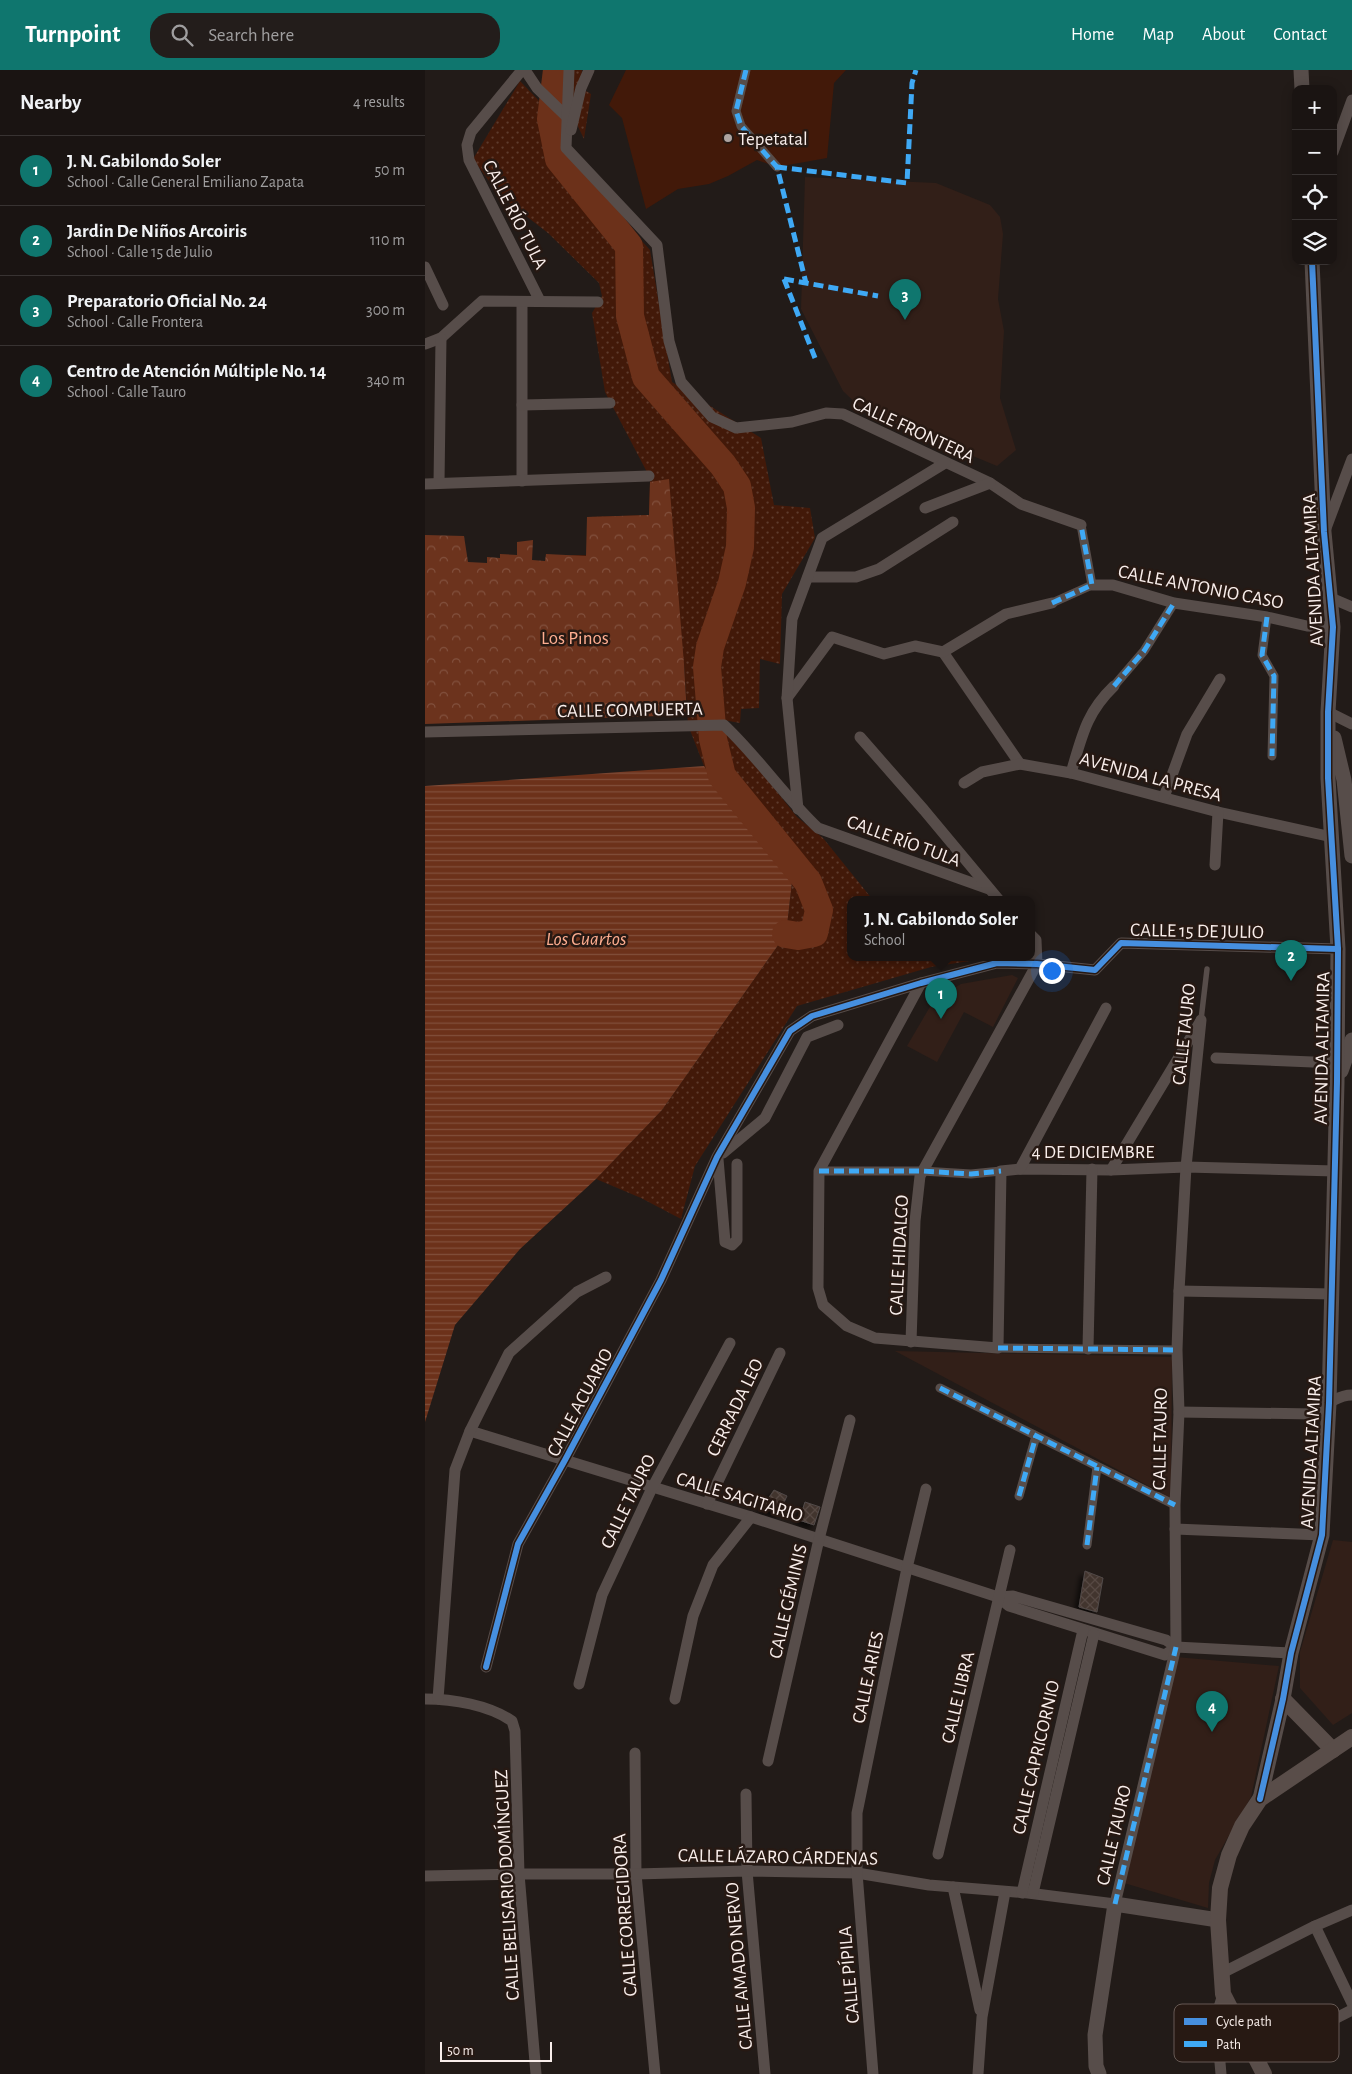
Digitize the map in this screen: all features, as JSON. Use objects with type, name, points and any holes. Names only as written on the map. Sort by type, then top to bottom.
[{"type":"main road","points":[[1283,1699],[1333,1750]]},
{"type":"main road","points":[[1261,1799],[1352,1737]]},
{"type":"main road","name":"AVENIDA ALTAMIRA","points":[[1228,2004],[1223,1994],[1220,1974],[1217,1920],[1220,1888],[1229,1855],[1242,1826],[1261,1799]]},
{"type":"main road","name":"AVENIDA ALTAMIRA","points":[[1258,2062],[1264,2074]]},
{"type":"street","points":[[524,70],[537,88],[566,116]]},
{"type":"street","name":"CALLE RÍO TULA","points":[[524,70],[471,132],[467,145],[469,160],[540,301]]},
{"type":"street","points":[[566,148],[569,70]]},
{"type":"street","points":[[566,148],[581,88],[589,70]]},
{"type":"street","points":[[746,70],[736,111],[741,126],[777,167]]},
{"type":"street","points":[[1301,70],[1302,85]]},
{"type":"street","points":[[1337,141],[1352,100]]},
{"type":"street","name":"CALLE FRONTERA","points":[[566,148],[657,245],[669,341],[681,382],[712,417],[736,428],[792,422],[826,412],[843,414],[990,483],[1021,504],[1081,525],[1093,585]]},
{"type":"street","name":"AVENIDA ALTAMIRA","points":[[1261,1799],[1291,1653],[1322,1534],[1329,1403],[1337,1082],[1338,948],[1329,778],[1328,712],[1333,627],[1325,532],[1311,265]]},
{"type":"street","points":[[425,267],[428,280],[443,305]]},
{"type":"street","points":[[425,344],[441,338],[482,301],[598,302]]},
{"type":"street","points":[[522,302],[522,481]]},
{"type":"street","points":[[439,483],[441,338]]},
{"type":"street","points":[[522,405],[610,403]]},
{"type":"street","points":[[1325,532],[1348,483],[1352,459]]},
{"type":"street","points":[[798,809],[787,698],[792,619],[822,538],[945,462]]},
{"type":"street","points":[[425,484],[649,476]]},
{"type":"street","points":[[925,508],[990,483]]},
{"type":"street","points":[[808,577],[856,577],[879,569],[953,522]]},
{"type":"street","points":[[787,698],[832,637],[884,654],[915,646],[943,652],[1006,614],[1052,603],[1093,585]]},
{"type":"street","name":"CALLE ANTONIO CASO","points":[[1093,585],[1113,585],[1174,602],[1267,617],[1307,626],[1333,627]]},
{"type":"street","points":[[1331,598],[1352,607]]},
{"type":"street","points":[[1071,773],[1087,720],[1099,700],[1114,686],[1144,651],[1174,602]]},
{"type":"street","points":[[1267,617],[1262,655],[1274,676],[1272,756]]},
{"type":"street","points":[[943,652],[1020,764]]},
{"type":"street","points":[[1164,797],[1187,734],[1220,679]]},
{"type":"street","points":[[1328,712],[1352,724]]},
{"type":"street","name":"AVENIDA ALTAMIRA","points":[[1328,712],[1344,780],[1352,856]]},
{"type":"street","name":"CALLE COMPUERTA","points":[[425,732],[724,725],[798,809]]},
{"type":"street","points":[[860,737],[924,810],[989,889]]},
{"type":"street","name":"AVENIDA LA PRESA","points":[[964,783],[981,772],[1020,764],[1071,773],[1218,812],[1332,837]]},
{"type":"street","name":"CALLE RÍO TULA","points":[[798,809],[818,828],[989,889],[995,896]]},
{"type":"street","points":[[1215,865],[1218,812]]},
{"type":"street","points":[[922,1171],[1037,964],[1035,939]]},
{"type":"street","name":"CALLE 15 DE JULIO","points":[[1037,964],[1095,970],[1121,943],[1338,948]]},
{"type":"street","name":"CALLE ACUARIO","points":[[486,1667],[518,1544],[661,1280],[717,1157],[790,1031],[812,1016],[921,983],[997,963],[1037,964]]},
{"type":"street","points":[[921,983],[819,1171],[817,1288],[823,1305],[847,1326],[875,1338],[997,1348],[1177,1350]]},
{"type":"street","points":[[1020,1168],[1106,1008]]},
{"type":"street","points":[[1111,1170],[1201,1020]]},
{"type":"street","name":"CALLE TAURO","points":[[1115,1904],[1176,1647],[1175,1506],[1179,1412],[1177,1350],[1179,1291],[1186,1167],[1201,1020]]},
{"type":"street","points":[[737,1164],[737,1240],[732,1245],[725,1242],[717,1157],[765,1118],[807,1037],[838,1025]]},
{"type":"street","name":"AVENIDA ALTAMIRA","points":[[1337,1082],[1352,1040]]},
{"type":"street","points":[[1216,1058],[1337,1063]]},
{"type":"street","name":"4 DE DICIEMBRE","points":[[1001,1171],[1020,1168],[1111,1170],[1186,1167],[1335,1171]]},
{"type":"street","points":[[1088,1349],[1091,1169]]},
{"type":"street","points":[[819,1171],[922,1171],[971,1174],[1001,1171],[997,1348]]},
{"type":"street","name":"CALLE HIDALGO","points":[[911,1342],[915,1221],[922,1171]]},
{"type":"street","points":[[437,1699],[455,1470],[470,1431],[509,1353],[577,1292],[606,1278]]},
{"type":"street","points":[[1179,1291],[1331,1294]]},
{"type":"street","name":"CALLE TAURO","points":[[579,1684],[602,1595],[652,1488],[730,1343]]},
{"type":"street","name":"CERRADA LEO","points":[[707,1504],[780,1353]]},
{"type":"street","points":[[940,1388],[1175,1506]]},
{"type":"street","points":[[1179,1412],[1313,1414],[1329,1403],[1347,1395],[1352,1395]]},
{"type":"street","name":"CALLE GÉMINIS","points":[[768,1761],[819,1539],[850,1420]]},
{"type":"street","name":"CALLE SAGITARIO","points":[[470,1431],[751,1517],[999,1597],[1013,1596],[1166,1640],[1176,1647],[1165,1655],[1009,1606],[999,1597]]},
{"type":"street","points":[[1019,1496],[1035,1436]]},
{"type":"street","points":[[1087,1545],[1097,1468]]},
{"type":"street","name":"CALLE ARIES","points":[[857,1873],[857,1813],[925,1489]]},
{"type":"street","points":[[675,1699],[693,1616],[713,1565],[751,1517]]},
{"type":"street","points":[[1175,1528],[1322,1534]]},
{"type":"street","name":"CALLE LIBRA","points":[[938,1854],[1010,1550]]},
{"type":"street","name":"CALLE CAPRICORNIO","points":[[1027,1893],[1083,1630]]},
{"type":"street","name":"CALLE CAPRICORNIO","points":[[1027,1893],[1094,1634]]},
{"type":"street","points":[[1176,1647],[1291,1653]]},
{"type":"street","name":"CALLE BELISARIO DOMÍNGUEZ","points":[[425,1699],[437,1699],[489,1709],[502,1714],[512,1721],[515,1731],[519,1874],[536,2074]]},
{"type":"street","name":"CALLE CORREGIDORA","points":[[635,1753],[636,1874],[655,2074]]},
{"type":"street","name":"CALLE AMADO NERVO","points":[[746,1794],[747,1871],[765,2074]]},
{"type":"street","name":"CALLE LÁZARO CÁRDENAS","points":[[425,1876],[747,1871],[857,1873],[953,1887],[1027,1893],[1115,1904],[1217,1920]]},
{"type":"street","name":"CALLE PÍPILA","points":[[857,1873],[873,2074]]},
{"type":"street","points":[[953,1887],[982,2017]]},
{"type":"street","points":[[978,2074],[982,2017],[1005,1892]]},
{"type":"street","points":[[1099,2074],[1095,2035],[1115,1904]]},
{"type":"street","points":[[1220,1974],[1315,1926],[1352,1910]]},
{"type":"street","points":[[1315,1926],[1352,2003]]},
{"type":"street","points":[[1220,2004],[1223,1994]]},
{"type":"street","points":[[1339,2017],[1352,2010]]},
{"type":"lane","name":"CALLE TAURO","points":[[1201,1020],[1207,969]]},
{"type":"shaded area","points":[[549,70],[582,70],[581,88],[591,94],[584,139],[570,110],[562,125],[568,160],[650,250],[672,382],[761,438],[774,505],[810,508],[815,538],[782,594],[780,664],[760,659],[759,708],[741,709],[740,723],[723,720],[724,725],[797,817],[823,838],[870,896],[847,896],[847,961],[970,961],[931,967],[797,1006],[695,1166],[681,1219],[641,1198],[596,1179],[662,1110],[786,934],[793,873],[765,839],[723,794],[704,766],[688,725],[684,664],[571,555],[587,555],[587,517],[649,515],[650,482],[649,476],[605,392],[592,313],[602,296],[599,283],[548,233],[499,195],[473,159],[520,81],[545,107]]},
{"type":"shaded area","name":"Tepetatal","points":[[626,70],[846,70],[834,83],[827,158],[777,167],[757,160],[709,184],[678,189],[646,209],[622,118],[609,105]]},
{"type":"shaded area","points":[[805,177],[936,183],[990,205],[1000,217],[1003,234],[998,299],[1004,331],[1000,398],[1016,450],[997,466],[864,411],[843,391],[801,309]]},
{"type":"shaded area","points":[[1012,975],[1018,978],[993,1027],[964,1012],[937,1062],[907,1046],[931,1005],[947,992],[961,984]]},
{"type":"shaded area","points":[[895,1351],[1172,1357],[1171,1498]]},
{"type":"shaded area","points":[[1333,1540],[1352,1542],[1352,1713],[1333,1725],[1300,1688],[1300,1652]]},
{"type":"shaded area","points":[[1176,1657],[1279,1666],[1251,1797],[1215,1860],[1209,1883],[1208,1908],[1124,1883]]},
{"type":"green space","name":"Los Pinos","points":[[669,479],[687,715],[425,724],[425,535],[464,536],[468,562],[487,563],[487,557],[500,558],[500,554],[517,555],[517,542],[533,540],[532,560],[545,561],[546,554],[586,556],[587,517],[649,515],[650,482]]},
{"type":"water","name":"Los Cuartos","points":[[704,766],[725,794],[793,873],[786,934],[662,1110],[596,1179],[520,1249],[455,1325],[425,1422],[425,786]]},
{"type":"building","points":[[774,1490],[787,1496],[779,1513],[762,1508]]},
{"type":"building","points":[[805,1502],[820,1507],[814,1525],[799,1520]]},
{"type":"building","points":[[1085,1571],[1103,1578],[1097,1612],[1079,1607]]},
{"type":"waterway","points":[[557,70],[551,119],[559,159],[629,246],[630,316],[646,377],[723,465],[737,486],[741,508],[740,547],[732,583],[710,647],[707,667],[713,739],[722,776],[808,882],[819,910],[814,933],[798,936],[786,934]]},
{"type":"marked path","points":[[746,70],[736,111],[741,126],[777,167],[806,283]]},
{"type":"marked path","points":[[777,167],[907,183],[912,83],[916,70]]},
{"type":"marked path","points":[[784,279],[878,296]]},
{"type":"marked path","points":[[784,279],[815,358]]},
{"type":"marked path","points":[[1052,603],[1092,585],[1081,525]]},
{"type":"marked path","points":[[1114,686],[1144,651],[1174,603]]},
{"type":"marked path","points":[[1267,617],[1262,655],[1274,676],[1272,756]]},
{"type":"marked path","points":[[819,1171],[922,1171],[971,1174],[1001,1171]]},
{"type":"marked path","points":[[998,1348],[1177,1350]]},
{"type":"marked path","points":[[940,1388],[1175,1505]]},
{"type":"marked path","points":[[1019,1496],[1036,1436]]},
{"type":"marked path","points":[[1087,1545],[1097,1467]]},
{"type":"marked path","points":[[1115,1904],[1176,1647]]},
{"type":"cycle path","points":[[1260,1799],[1283,1699],[1291,1653],[1322,1535],[1329,1403],[1337,1082],[1338,949],[1328,778],[1328,712],[1333,627],[1324,532],[1312,265]]},
{"type":"cycle path","points":[[486,1667],[518,1544],[661,1280],[717,1157],[790,1031],[812,1016],[921,983],[997,963],[1037,964],[1095,970],[1121,943],[1338,949]]},
{"type":"place","name":"Tepetatal","points":[[728,138]]},
{"type":"place","name":"Preparatorio Oficial No. 24","points":[[905,320]]},
{"type":"place","name":"Jardin De Niños Arcoiris","points":[[1291,981]]},
{"type":"place","name":"J. N. Gabilondo Soler","points":[[941,1019]]},
{"type":"place","name":"Centro de Atención Múltiple No. 14","points":[[1212,1732]]}]
